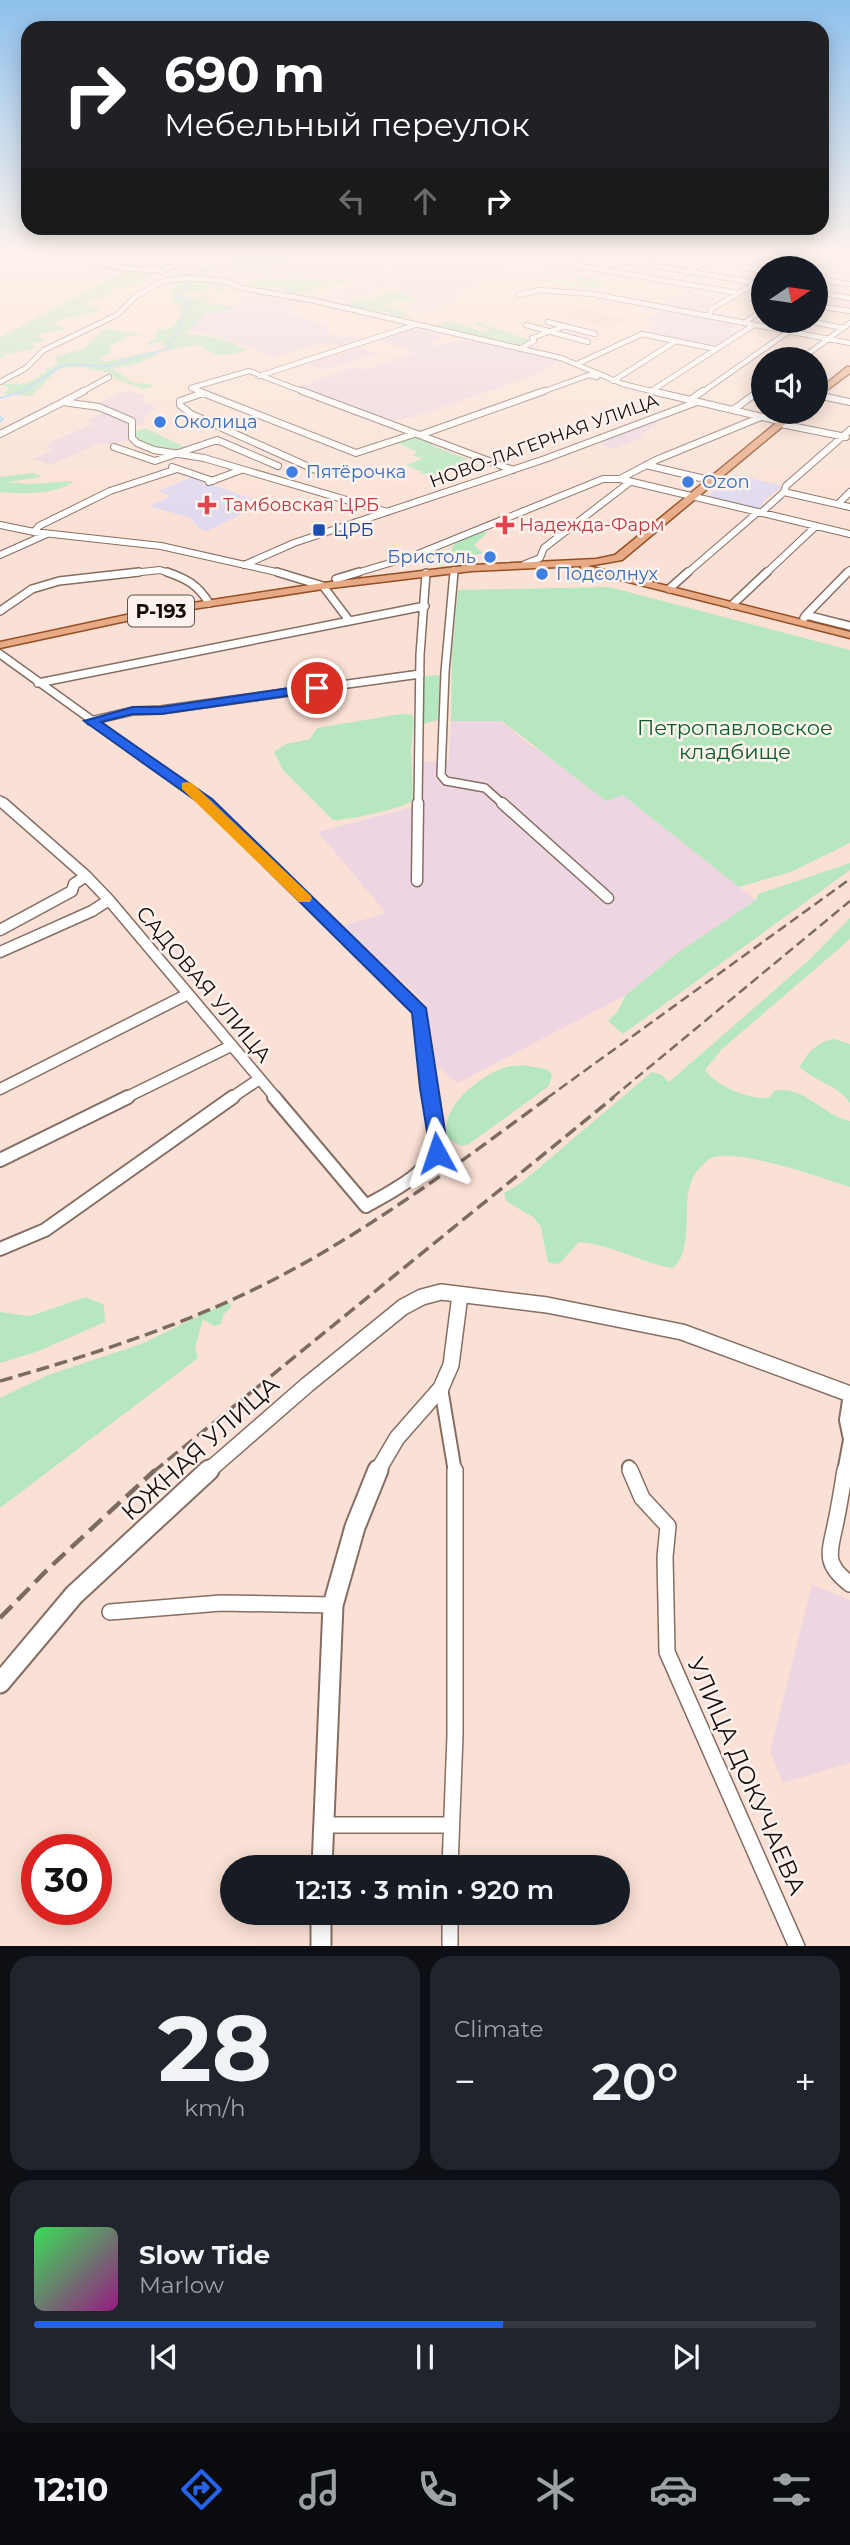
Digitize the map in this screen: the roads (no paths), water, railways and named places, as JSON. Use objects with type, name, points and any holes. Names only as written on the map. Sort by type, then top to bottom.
[{"type":"main road","points":[[828,386],[850,369]]},
{"type":"main road","points":[[619,576],[611,567],[618,558],[781,424]]},
{"type":"main road","points":[[566,563],[618,558]]},
{"type":"main road","points":[[566,563],[732,606],[802,619],[850,635]]},
{"type":"main road","name":"Р-193","points":[[0,645],[118,619],[323,586],[454,570],[566,563]]},
{"type":"street","points":[[0,382],[26,368],[44,350],[65,340]]},
{"type":"street","points":[[259,376],[370,340]]},
{"type":"street","points":[[480,340],[577,364],[610,379]]},
{"type":"street","points":[[520,349],[533,340]]},
{"type":"street","points":[[580,340],[588,342]]},
{"type":"street","points":[[577,364],[629,340]]},
{"type":"street","points":[[670,340],[715,349]]},
{"type":"street","points":[[651,391],[730,340]]},
{"type":"street","points":[[690,400],[777,340]]},
{"type":"street","points":[[832,340],[850,343]]},
{"type":"street","points":[[610,379],[676,341]]},
{"type":"street","points":[[513,470],[417,435],[259,376],[249,371],[191,388],[356,453],[417,435],[589,375],[751,414]]},
{"type":"street","points":[[0,435],[41,411],[110,377]]},
{"type":"street","points":[[203,393],[185,398],[180,401],[180,405],[191,414],[318,471]]},
{"type":"street","points":[[733,410],[751,397]]},
{"type":"street","points":[[828,398],[850,402]]},
{"type":"street","points":[[63,402],[99,407],[132,421],[134,443],[174,454],[196,456],[387,513]]},
{"type":"street","name":"НОВО-ЛАГЕРНАЯ УЛИЦА","points":[[244,565],[273,551],[513,470],[697,402]]},
{"type":"street","points":[[620,479],[646,465],[751,421]]},
{"type":"street","points":[[787,424],[847,437]]},
{"type":"street","points":[[669,589],[758,512],[762,512],[784,492],[786,486],[847,437],[850,430]]},
{"type":"street","points":[[155,461],[217,440],[278,466]]},
{"type":"street","points":[[114,447],[211,482],[242,469]]},
{"type":"street","points":[[646,465],[713,481]]},
{"type":"street","points":[[34,532],[39,526],[97,496],[177,469]]},
{"type":"street","points":[[335,579],[413,556],[603,479],[620,479],[850,534]]},
{"type":"street","points":[[525,564],[540,558],[548,544],[630,482]]},
{"type":"street","points":[[784,492],[850,507]]},
{"type":"street","points":[[838,504],[850,492]]},
{"type":"street","points":[[0,525],[34,532],[161,546],[323,586],[348,619]]},
{"type":"street","points":[[732,606],[816,526]]},
{"type":"street","points":[[0,555],[48,533]]},
{"type":"street","points":[[0,611],[32,589],[59,581],[160,570],[187,579],[198,587],[209,603]]},
{"type":"street","points":[[454,570],[444,685],[441,775],[446,781],[485,788],[608,898]]},
{"type":"street","points":[[802,619],[850,570]]},
{"type":"street","points":[[417,881],[420,674],[426,573]]},
{"type":"street","points":[[38,683],[348,619],[425,606]]},
{"type":"street","points":[[802,619],[850,626]]},
{"type":"street","points":[[0,653],[90,721],[133,710],[161,710],[420,674]]},
{"type":"street","name":"САДОВАЯ УЛИЦА","points":[[0,800],[86,876],[109,900],[366,1206],[401,1186],[437,1153],[421,1012],[207,802],[90,721]]},
{"type":"street","points":[[0,930],[72,891],[74,884],[86,876]]},
{"type":"street","points":[[0,952],[92,911],[109,900]]},
{"type":"street","points":[[0,1089],[188,994]]},
{"type":"street","points":[[0,1160],[231,1046]]},
{"type":"street","points":[[0,1249],[19,1244],[56,1224],[94,1192],[258,1080]]},
{"type":"street","name":"ЮЖНАЯ УЛИЦА","points":[[0,1683],[74,1595],[192,1485],[307,1385],[403,1307],[422,1297],[441,1292],[547,1305],[682,1332],[850,1394]]},
{"type":"street","points":[[322,1855],[333,1605],[355,1527],[376,1473],[397,1438],[441,1388],[451,1365],[460,1295]]},
{"type":"street","points":[[441,1388],[456,1470],[456,1667],[450,1855]]},
{"type":"street","points":[[846,1582],[831,1564],[828,1549],[835,1527],[850,1439],[846,1420],[850,1394]]},
{"type":"street","name":"УЛИЦА ДОКУЧАЕВА","points":[[629,1467],[642,1498],[668,1525],[665,1557],[667,1652],[797,1946]]},
{"type":"street","points":[[110,1612],[289,1603],[333,1605]]},
{"type":"street","points":[[323,1825],[450,1825]]},
{"type":"street","points":[[321,1925],[321,1946]]},
{"type":"street","points":[[450,1925],[450,1946]]},
{"type":"waterway","points":[[0,398],[24,391],[58,368],[69,364],[108,366],[170,348],[168,343],[172,340]]},
{"type":"waterway","points":[[0,416],[3,419],[0,422]]},
{"type":"railway","points":[[547,1098],[850,879]]},
{"type":"railway","points":[[612,1098],[850,901]]},
{"type":"railway","points":[[0,1381],[137,1338],[204,1312],[269,1282],[378,1218],[549,1097]]},
{"type":"railway","points":[[153,1472],[614,1097]]},
{"type":"railway","points":[[0,1618],[49,1568],[155,1470]]},
{"type":"place","name":"Околица","points":[[160,422]]},
{"type":"place","name":"Пятёрочка","points":[[292,472]]},
{"type":"place","name":"Ozon","points":[[688,482]]},
{"type":"place","name":"Тамбовская ЦРБ","points":[[207,505]]},
{"type":"place","name":"Надежда-Фарм","points":[[505,525]]},
{"type":"place","name":"ЦРБ","points":[[319,530]]},
{"type":"place","name":"Бристоль","points":[[490,557]]},
{"type":"place","name":"Подсолнух","points":[[542,574]]},
{"type":"park label","name":"Петропавловское кладбище","points":[[735,739]]}]
